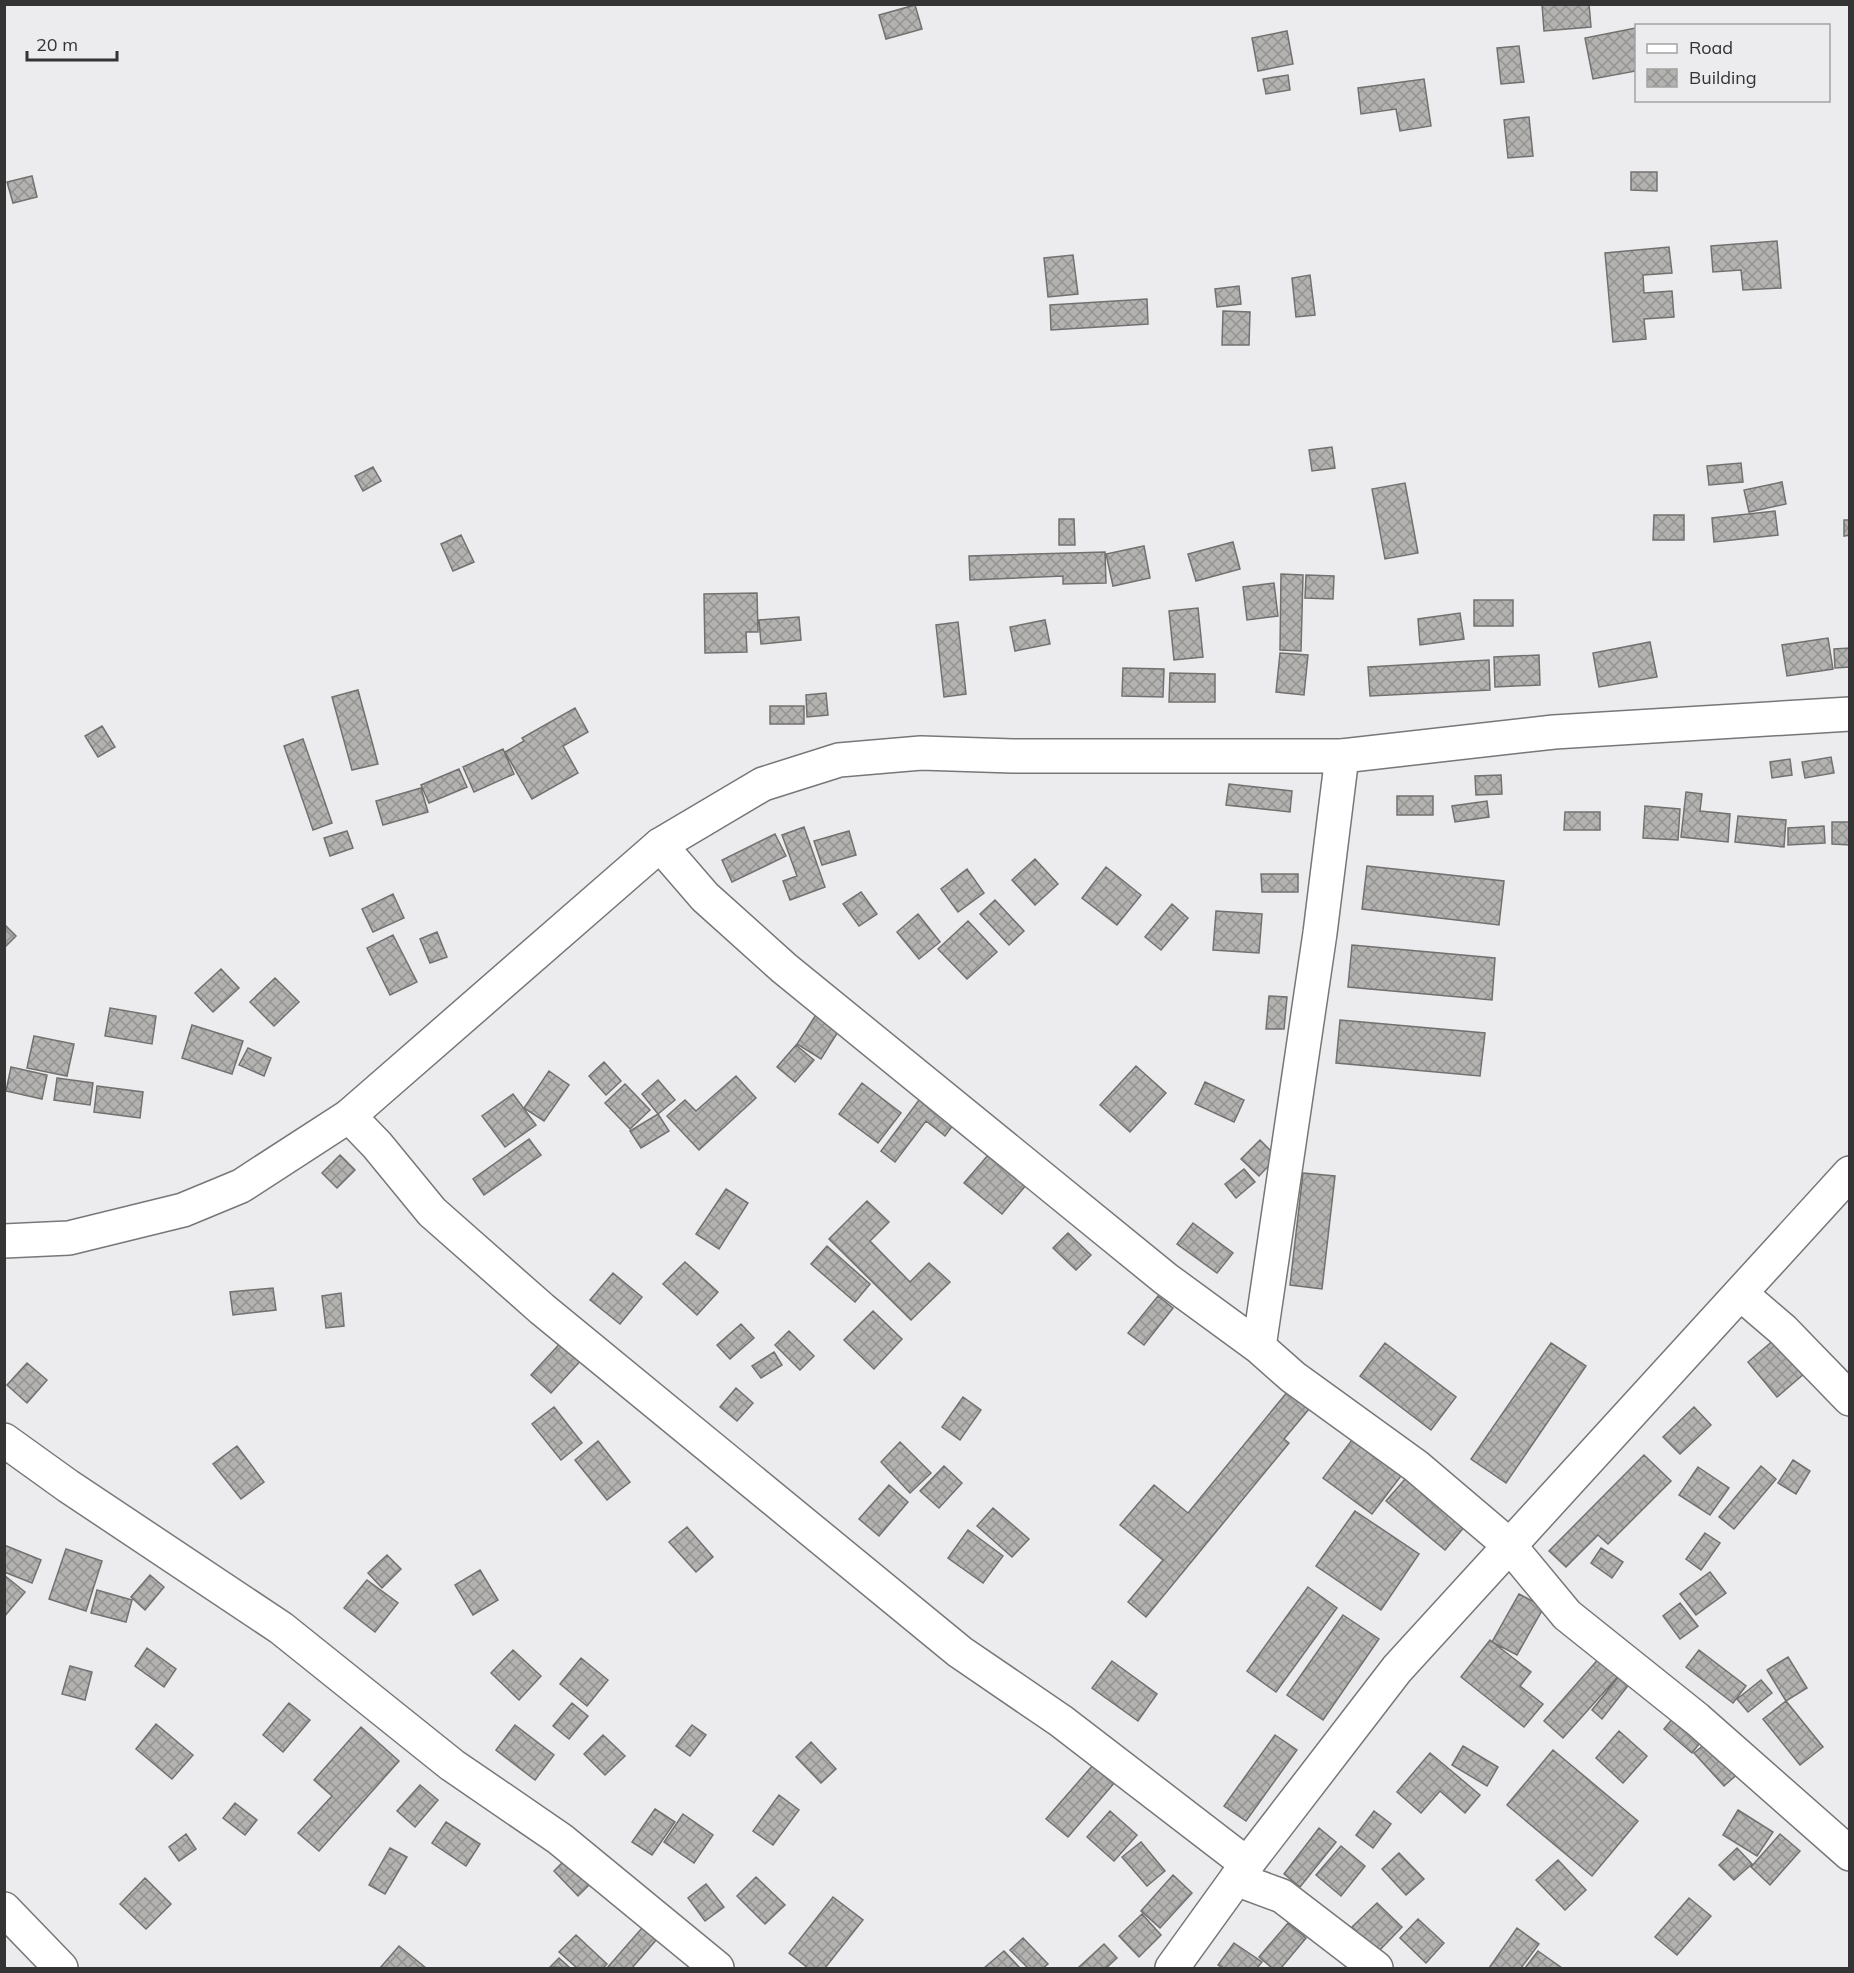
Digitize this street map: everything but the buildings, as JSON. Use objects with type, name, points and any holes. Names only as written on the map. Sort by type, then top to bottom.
[{"type":"street","points":[[4,1241],[69,1238],[183,1210],[241,1186],[349,1116],[660,845],[763,784],[839,759],[921,753],[1013,756],[1342,756],[1554,732],[1850,714]]},
{"type":"street","points":[[1259,1347],[1310,1002],[1342,756]]},
{"type":"street","points":[[660,845],[705,897],[784,968],[1166,1279],[1259,1347],[1293,1377],[1416,1466],[1509,1545],[1567,1615],[1697,1719],[1850,1854]]},
{"type":"street","points":[[349,1116],[377,1145],[432,1212],[542,1309],[960,1652],[1061,1721],[1242,1872],[1282,1896],[1376,1968]]},
{"type":"street","points":[[1172,1968],[1397,1669],[1850,1173]]},
{"type":"street","points":[[1741,1294],[1783,1330],[1850,1399]]},
{"type":"street","points":[[4,1440],[68,1486],[281,1628],[453,1765],[560,1839],[717,1968]]},
{"type":"street","points":[[4,1909],[61,1968]]}]
